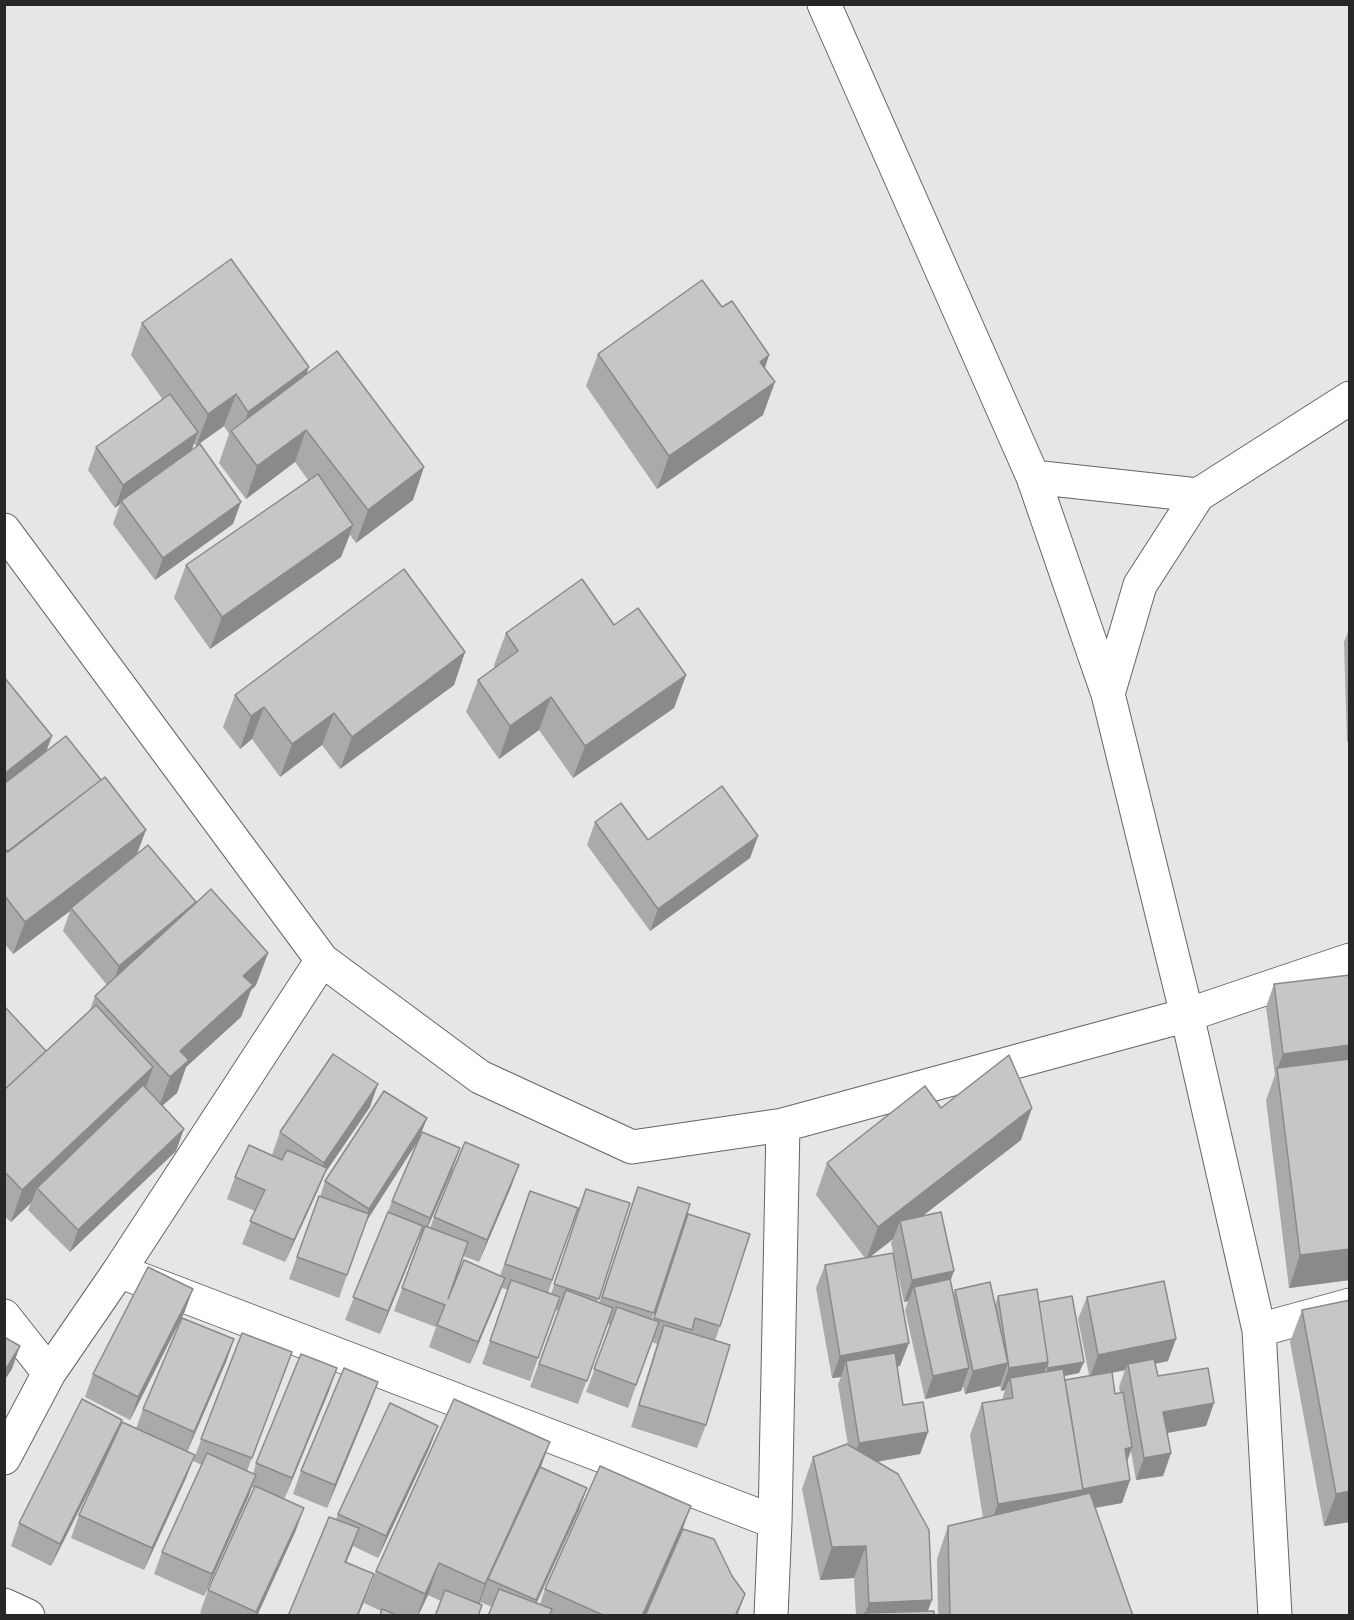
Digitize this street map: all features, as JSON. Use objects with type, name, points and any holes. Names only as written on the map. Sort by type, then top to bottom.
[{"type":"street","points":[[824,4],[1033,477],[1108,694],[1187,1015],[1259,1330],[1275,1616]]},
{"type":"street","points":[[1108,694],[1140,585],[1198,495],[1350,398]]},
{"type":"street","points":[[1033,477],[1198,495]]},
{"type":"street","points":[[4,530],[322,960],[480,1077],[632,1147],[783,1125],[1187,1015],[1350,960]]},
{"type":"street","points":[[4,1458],[49,1373],[119,1271],[322,960]]},
{"type":"street","points":[[771,1616],[783,1125]]},
{"type":"street","points":[[119,1271],[775,1522]]},
{"type":"street","points":[[1259,1330],[1350,1305]]},
{"type":"street","points":[[4,1316],[49,1373]]},
{"type":"street","points":[[4,1605],[28,1616]]},
{"type":"building","points":[[231,259],[309,367],[248,412],[236,394],[208,414],[142,323]]},
{"type":"building","points":[[702,280],[722,307],[732,301],[769,355],[760,362],[775,382],[669,456],[598,354]]},
{"type":"building","points":[[337,351],[424,467],[368,510],[306,430],[257,466],[231,431]]},
{"type":"building","points":[[170,394],[198,432],[123,485],[96,447]]},
{"type":"building","points":[[200,444],[241,502],[163,558],[121,501]]},
{"type":"building","points":[[318,474],[353,525],[222,617],[186,565]]},
{"type":"building","points":[[404,569],[465,652],[352,737],[334,713],[292,744],[264,707],[251,716],[235,695]]},
{"type":"building","points":[[582,579],[614,625],[638,608],[686,675],[585,746],[551,697],[510,726],[478,680],[518,651],[506,633]]},
{"type":"building","points":[[4,677],[52,736],[4,774]]},
{"type":"building","points":[[66,736],[101,780],[8,852],[4,848],[4,784]]},
{"type":"building","points":[[105,777],[146,830],[25,922],[4,895],[4,854]]},
{"type":"building","points":[[722,786],[758,836],[658,909],[595,822],[621,803],[648,840]]},
{"type":"building","points":[[148,845],[196,902],[119,966],[71,908]]},
{"type":"building","points":[[211,889],[268,953],[243,976],[253,985],[180,1051],[189,1060],[170,1077],[95,996]]},
{"type":"building","points":[[1350,975],[1350,1045],[1283,1054],[1274,984]]},
{"type":"building","points":[[96,1005],[153,1067],[22,1190],[4,1171],[4,1090]]},
{"type":"building","points":[[4,1006],[46,1051],[4,1090]]},
{"type":"building","points":[[333,1054],[378,1084],[324,1163],[280,1132]]},
{"type":"building","points":[[1009,1055],[1032,1108],[878,1227],[827,1163],[925,1086],[941,1108]]},
{"type":"building","points":[[1350,1059],[1350,1249],[1300,1255],[1277,1068]]},
{"type":"building","points":[[143,1085],[184,1129],[78,1230],[37,1188]]},
{"type":"building","points":[[384,1091],[427,1118],[369,1209],[325,1181]]},
{"type":"building","points":[[422,1132],[460,1148],[430,1218],[392,1201]]},
{"type":"building","points":[[465,1142],[519,1165],[487,1240],[434,1217]]},
{"type":"building","points":[[249,1145],[282,1160],[287,1150],[327,1168],[294,1240],[250,1221],[265,1190],[235,1177]]},
{"type":"building","points":[[638,1187],[690,1204],[654,1313],[602,1297]]},
{"type":"building","points":[[586,1189],[630,1203],[599,1299],[554,1284]]},
{"type":"building","points":[[530,1191],[578,1208],[552,1280],[505,1264]]},
{"type":"building","points":[[319,1196],[369,1214],[347,1275],[297,1257]]},
{"type":"building","points":[[388,1212],[423,1226],[388,1311],[353,1297]]},
{"type":"building","points":[[941,1212],[954,1271],[912,1280],[900,1221]]},
{"type":"building","points":[[688,1214],[750,1234],[720,1326],[695,1318],[692,1330],[654,1318]]},
{"type":"building","points":[[425,1226],[468,1242],[448,1299],[464,1260],[505,1278],[478,1342],[437,1325],[445,1305],[402,1288]]},
{"type":"building","points":[[893,1253],[909,1343],[840,1356],[825,1265]]},
{"type":"building","points":[[148,1267],[193,1289],[138,1397],[93,1374]]},
{"type":"building","points":[[950,1279],[969,1368],[933,1376],[914,1287]]},
{"type":"building","points":[[511,1280],[560,1297],[538,1358],[490,1341]]},
{"type":"building","points":[[1164,1281],[1176,1339],[1098,1355],[1087,1297]]},
{"type":"building","points":[[990,1282],[1008,1363],[973,1371],[955,1290]]},
{"type":"building","points":[[1037,1289],[1048,1362],[1009,1368],[998,1296]]},
{"type":"building","points":[[566,1290],[613,1308],[587,1381],[539,1364]]},
{"type":"building","points":[[1072,1296],[1084,1362],[1048,1368],[1039,1302]]},
{"type":"building","points":[[1350,1300],[1350,1491],[1336,1494],[1302,1310]]},
{"type":"building","points":[[617,1307],[659,1322],[636,1385],[594,1369]]},
{"type":"building","points":[[182,1318],[234,1339],[194,1432],[143,1409]]},
{"type":"building","points":[[664,1325],[730,1345],[706,1425],[639,1405]]},
{"type":"building","points":[[242,1333],[292,1352],[252,1458],[201,1439]]},
{"type":"building","points":[[4,1337],[20,1346],[4,1372]]},
{"type":"building","points":[[895,1353],[903,1405],[923,1402],[928,1432],[859,1443],[846,1361]]},
{"type":"building","points":[[301,1354],[337,1368],[292,1478],[256,1463]]},
{"type":"building","points":[[1154,1359],[1158,1376],[1208,1368],[1214,1403],[1163,1412],[1171,1453],[1144,1458],[1128,1364]]},
{"type":"building","points":[[344,1368],[378,1382],[335,1485],[301,1471]]},
{"type":"building","points":[[1063,1369],[1083,1490],[998,1504],[982,1403],[1013,1398],[1010,1378]]},
{"type":"building","points":[[1112,1372],[1115,1394],[1123,1392],[1132,1447],[1125,1449],[1130,1480],[1083,1489],[1065,1380]]},
{"type":"building","points":[[82,1399],[122,1420],[60,1544],[19,1523]]},
{"type":"building","points":[[454,1399],[550,1442],[485,1584],[439,1563],[425,1594],[376,1571]]},
{"type":"building","points":[[390,1403],[438,1426],[386,1536],[338,1514]]},
{"type":"building","points":[[122,1422],[195,1455],[152,1548],[79,1515]]},
{"type":"building","points":[[847,1444],[898,1474],[929,1530],[932,1600],[869,1603],[866,1546],[832,1547],[813,1457]]},
{"type":"building","points":[[207,1453],[256,1475],[212,1574],[162,1552]]},
{"type":"building","points":[[600,1466],[691,1506],[642,1616],[605,1616],[545,1589]]},
{"type":"building","points":[[540,1467],[587,1488],[536,1600],[488,1579]]},
{"type":"building","points":[[255,1486],[304,1508],[256,1612],[208,1590]]},
{"type":"building","points":[[1090,1493],[1133,1616],[950,1616],[948,1526]]},
{"type":"building","points":[[329,1517],[359,1528],[345,1562],[374,1574],[357,1616],[288,1616]]},
{"type":"building","points":[[683,1529],[714,1539],[732,1576],[745,1594],[735,1616],[645,1616]]},
{"type":"building","points":[[499,1589],[552,1609],[549,1616],[488,1616]]},
{"type":"building","points":[[445,1590],[482,1605],[478,1616],[435,1616]]},
{"type":"building","points":[[382,1609],[399,1616],[380,1616]]},
{"type":"building","points":[[934,1611],[934,1616],[865,1616],[865,1613]]}]
